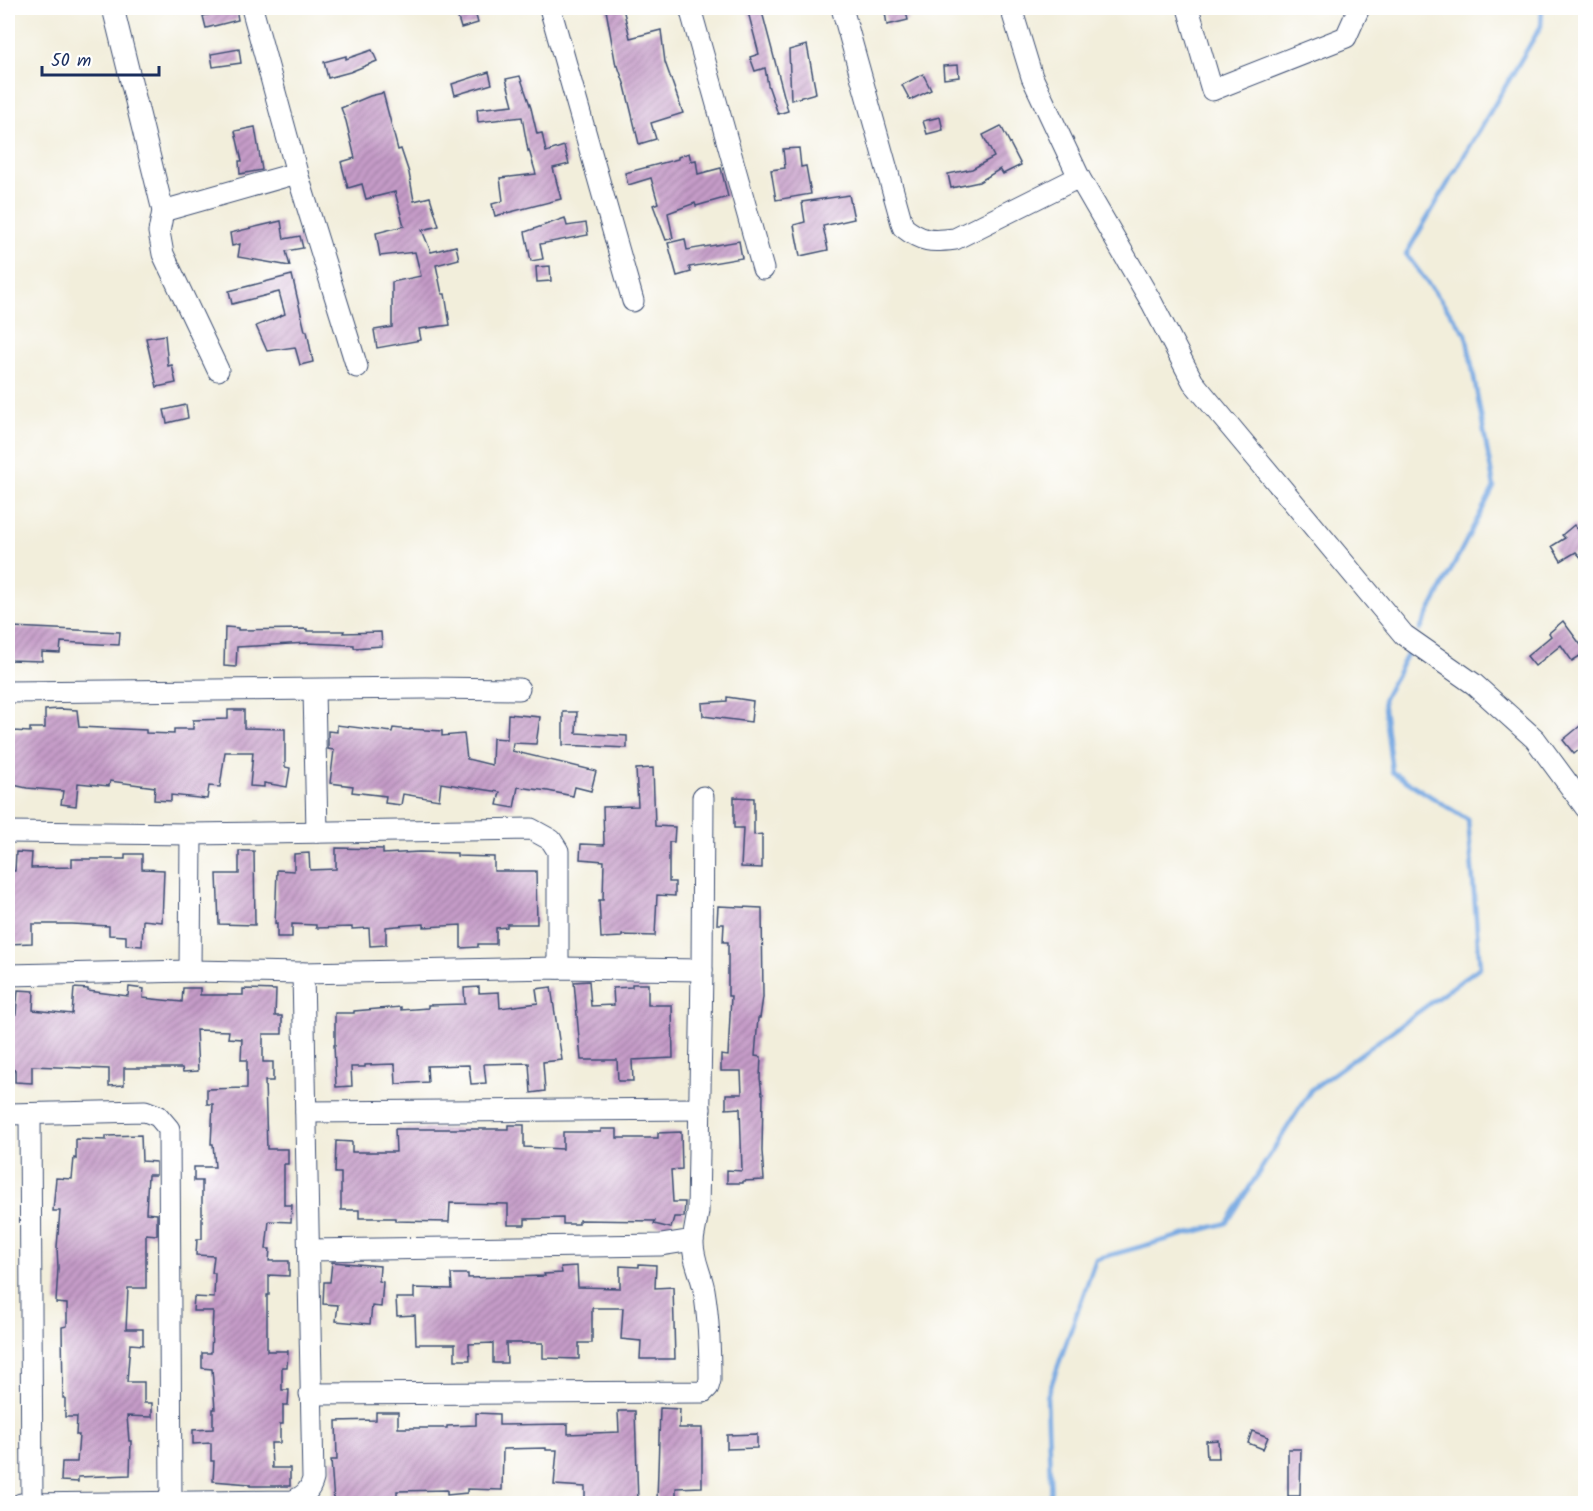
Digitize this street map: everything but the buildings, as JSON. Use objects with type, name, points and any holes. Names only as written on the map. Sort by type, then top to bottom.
[{"type":"street","points":[[113,8],[163,211],[159,232],[163,254],[218,370]]},
{"type":"street","points":[[252,8],[297,173],[357,367]]},
{"type":"street","points":[[550,8],[633,301]]},
{"type":"street","points":[[690,8],[763,269]]},
{"type":"street","points":[[842,8],[903,226],[917,238],[935,241],[955,239],[1079,177]]},
{"type":"street","points":[[1011,8],[1032,77],[1079,177],[1152,303],[1193,382],[1404,635],[1474,684],[1534,739],[1586,808]]},
{"type":"street","points":[[1188,8],[1212,90],[1346,37],[1359,8]]},
{"type":"street","points":[[163,211],[297,173]]},
{"type":"street","points":[[8,692],[519,689]]},
{"type":"street","points":[[314,690],[317,832]]},
{"type":"street","points":[[310,1395],[703,1392],[708,1387],[710,1380],[709,1319],[703,1281],[693,1252],[698,1212],[703,797]]},
{"type":"street","points":[[8,832],[191,834],[531,829],[550,840],[558,851],[558,968]]},
{"type":"street","points":[[190,971],[191,834]]},
{"type":"street","points":[[8,975],[558,968],[702,970]]},
{"type":"street","points":[[21,1503],[293,1501],[303,1496],[310,1488],[313,1479],[303,973]]},
{"type":"street","points":[[306,1112],[700,1109]]},
{"type":"street","points":[[8,1114],[145,1111],[158,1116],[169,1129],[171,1502]]},
{"type":"street","points":[[30,1114],[32,1503]]},
{"type":"street","points":[[309,1250],[651,1245],[693,1240]]},
{"type":"waterway","points":[[1420,630],[1494,487],[1466,334],[1406,254],[1541,26],[1542,8]]},
{"type":"waterway","points":[[1051,1504],[1047,1397],[1096,1259],[1227,1223],[1311,1090],[1480,967],[1468,820],[1392,772],[1383,700],[1408,653]]}]
